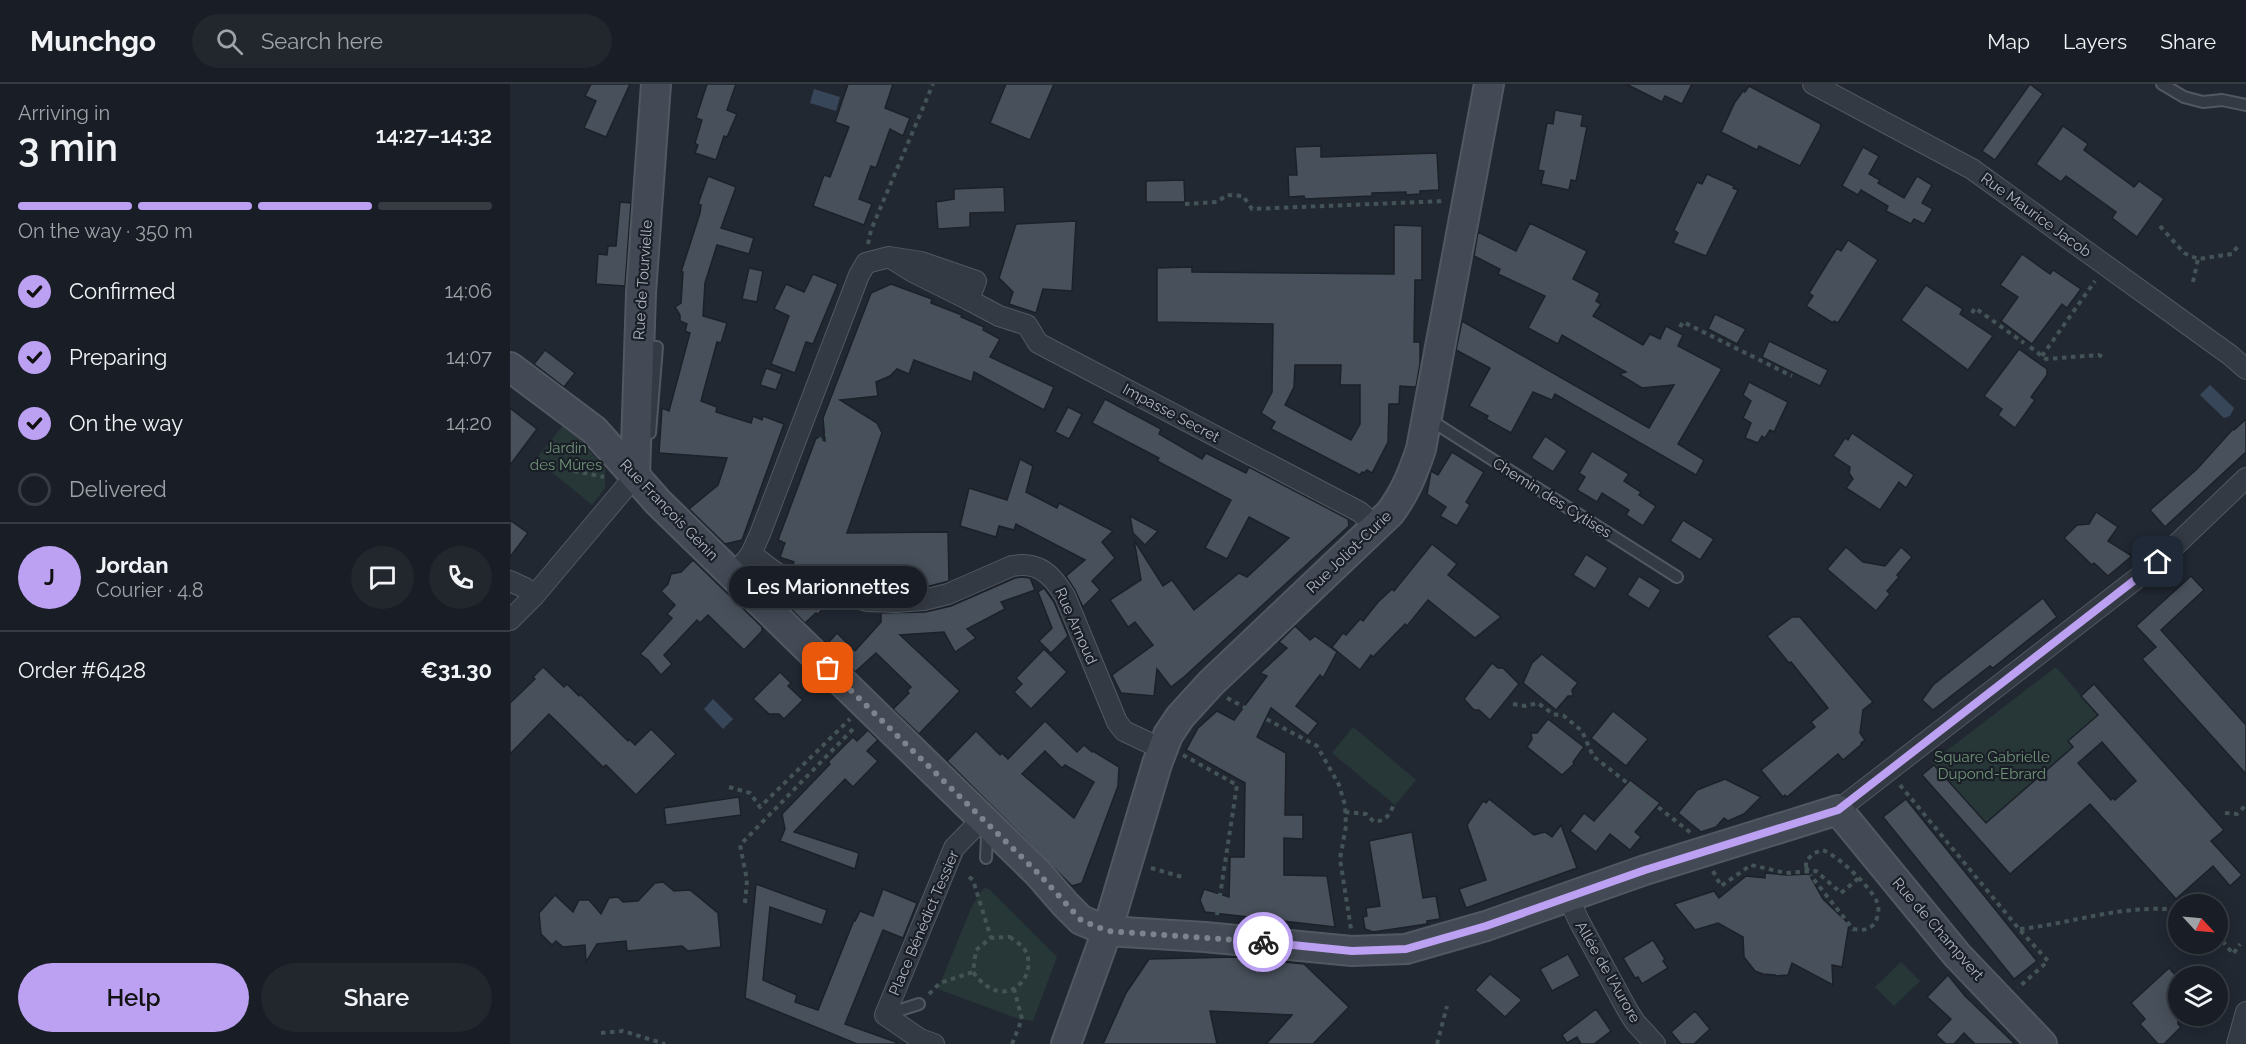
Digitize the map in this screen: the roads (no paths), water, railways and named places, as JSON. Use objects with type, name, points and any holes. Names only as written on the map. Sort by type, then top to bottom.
[{"type":"main road","name":"Rue de Tourvielle","points":[[641,471],[639,346],[656,84]]},
{"type":"main road","name":"Rue Joliot-Curie","points":[[1066,1044],[1107,931],[1162,749],[1180,717],[1211,683],[1376,527],[1402,497],[1421,449],[1489,84]]},
{"type":"main road","name":"Rue François Génin","points":[[510,367],[594,430],[641,471],[658,502],[742,565],[760,602],[1038,873],[1077,916],[1107,931]]},
{"type":"main road","points":[[1107,931],[1205,937],[1352,951],[1406,949],[1441,941],[1645,870],[1838,810]]},
{"type":"main road","name":"Rue de Champvert","points":[[1838,810],[1958,955],[2042,1044]]},
{"type":"street","name":"Rue Maurice Jacob","points":[[1813,84],[1972,169],[2230,355],[2246,369]]},
{"type":"street","name":"Impasse Secret","points":[[742,565],[859,275],[866,263],[889,257],[913,272],[999,316],[1027,325],[1038,343],[1360,512],[1376,527]]},
{"type":"street","points":[[510,620],[534,596],[641,471]]},
{"type":"street","points":[[1838,810],[2158,562],[2246,478]]},
{"type":"street","name":"Rue Arnoud","points":[[742,565],[760,560],[768,570],[781,569],[867,601],[896,602],[924,600],[948,594],[1021,564],[1045,571],[1054,578],[1065,596],[1117,722],[1124,731],[1162,749]]},
{"type":"street","points":[[760,602],[781,569]]},
{"type":"street","points":[[510,581],[525,588],[534,596]]},
{"type":"street","name":"Place Bénédict Tessier","points":[[934,1044],[920,1039],[885,1015],[954,848],[987,825]]},
{"type":"street","name":"Allée de l'Aurore","points":[[1568,897],[1628,1011],[1655,1044]]},
{"type":"street","points":[[2237,1044],[2246,1012]]},
{"type":"lane","points":[[2162,84],[2184,98],[2203,102],[2222,100],[2246,105]]},
{"type":"lane","points":[[639,346],[657,347],[649,441]]},
{"type":"lane","name":"Chemin des Cytises","points":[[1426,424],[1438,425],[1677,577]]},
{"type":"lane","points":[[986,858],[987,825]]},
{"type":"lane","points":[[885,1015],[919,1004]]},
{"type":"water","points":[[814,89],[840,97],[836,111],[810,103]]},
{"type":"water","points":[[2210,385],[2234,408],[2230,416],[2224,418],[2200,395]]},
{"type":"water","points":[[713,699],[733,719],[723,729],[704,709]]},
{"type":"place","name":"Les Marionnettes","points":[[828,668]]},
{"type":"park label","name":"Jardin des Mûres","points":[[566,456]]},
{"type":"park label","name":"Square Gabrielle Dupond-Ebrard","points":[[1992,766]]}]
